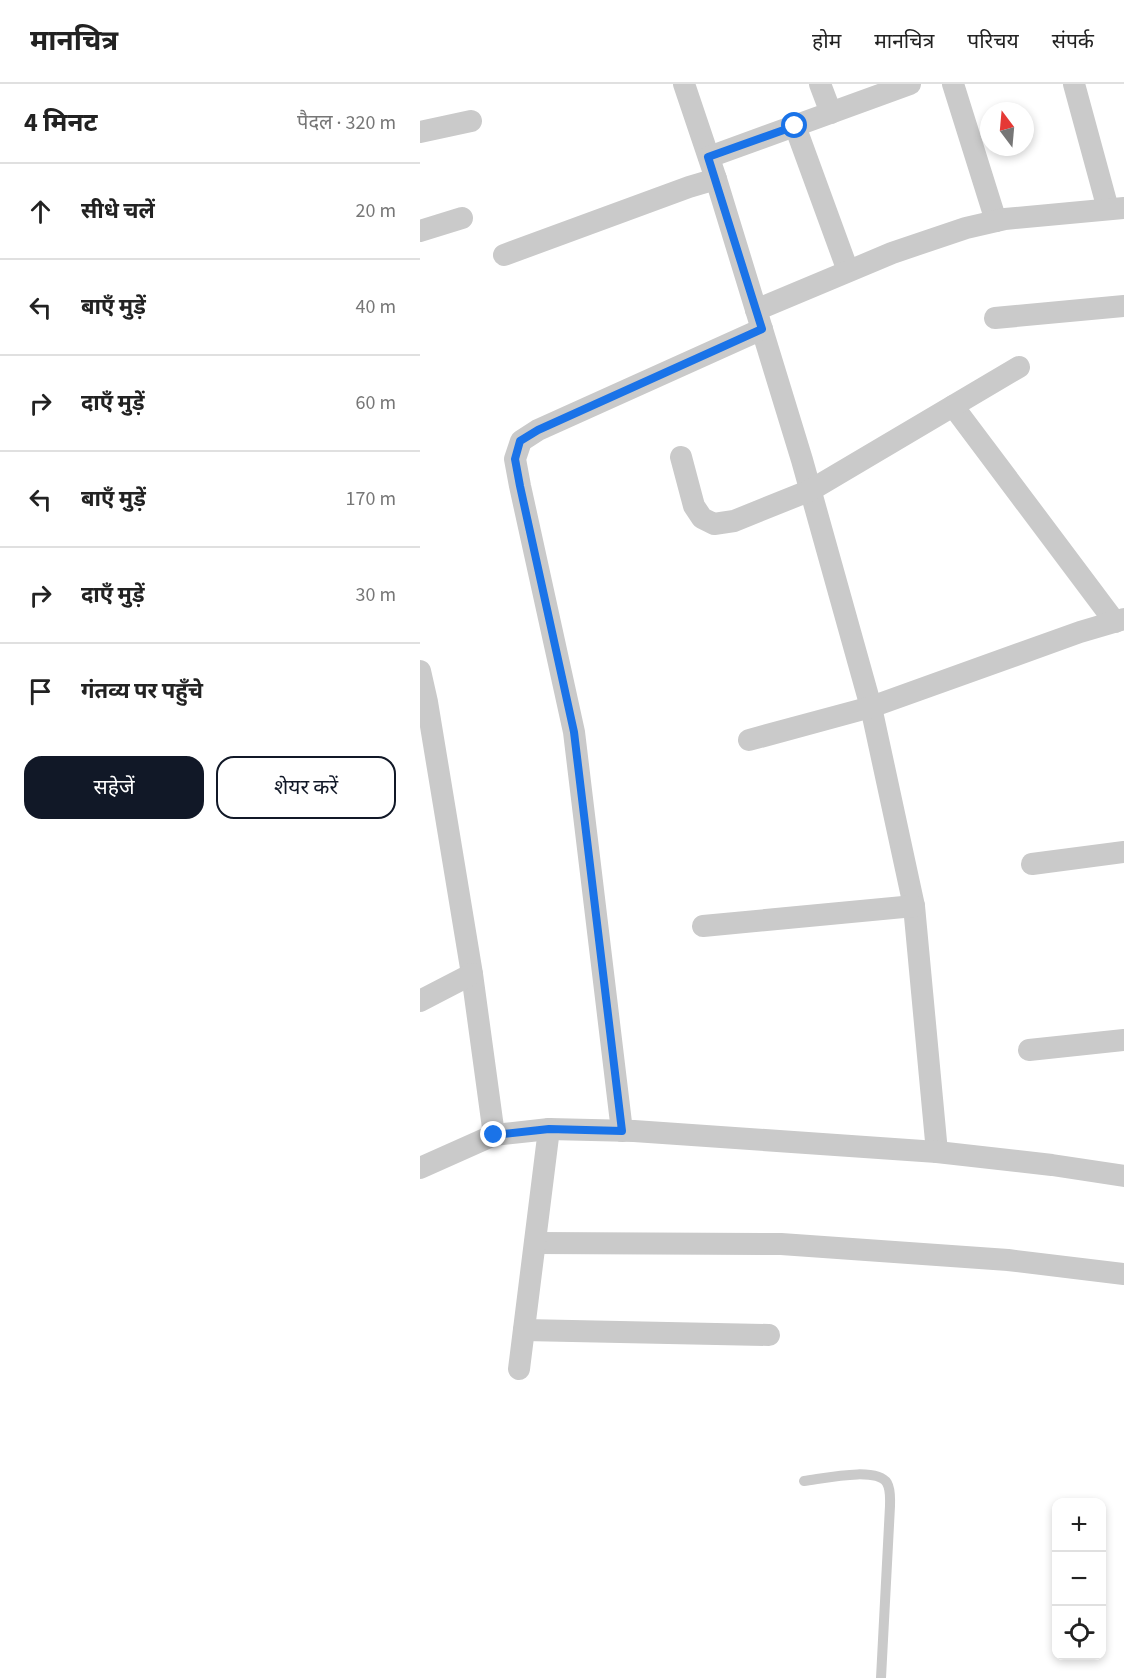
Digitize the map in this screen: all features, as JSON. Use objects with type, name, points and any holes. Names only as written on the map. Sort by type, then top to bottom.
[{"type":"street","points":[[684,84],[716,179],[811,490],[871,707],[914,906],[937,1152]]},
{"type":"street","points":[[820,84],[831,113]]},
{"type":"street","points":[[708,157],[910,84]]},
{"type":"street","points":[[953,84],[996,221]]},
{"type":"street","points":[[622,1131],[574,732],[520,486],[515,459],[520,441],[759,320],[848,271],[892,253],[966,228],[1005,219],[1116,208],[1074,84]]},
{"type":"street","points":[[420,132],[471,121]]},
{"type":"street","points":[[795,126],[848,271]]},
{"type":"street","points":[[504,255],[716,179]]},
{"type":"street","points":[[420,231],[462,218]]},
{"type":"street","points":[[995,318],[1124,306]]},
{"type":"street","points":[[681,458],[694,506],[702,518],[714,525],[734,521],[811,490],[1019,367]]},
{"type":"street","points":[[749,740],[871,707],[1119,620],[953,406]]},
{"type":"street","points":[[420,670],[472,974],[494,1135]]},
{"type":"street","points":[[1032,864],[1124,852]]},
{"type":"street","points":[[703,926],[914,906]]},
{"type":"street","points":[[420,1001],[472,974]]},
{"type":"street","points":[[1029,1050],[1124,1040]]},
{"type":"street","points":[[519,1369],[549,1129]]},
{"type":"street","points":[[420,1168],[494,1135],[549,1129],[622,1131],[937,1152],[1124,1176]]},
{"type":"street","points":[[534,1243],[781,1244],[1008,1260],[1124,1274]]},
{"type":"street","points":[[524,1330],[769,1335]]},
{"type":"lane","points":[[804,1480],[868,1473],[881,1477],[887,1483],[890,1506],[880,1678]]},
{"type":"route","points":[[494,1135],[549,1129],[622,1131],[574,732],[520,486],[515,459],[520,441],[538,430],[762,329],[708,157],[795,126]]}]
